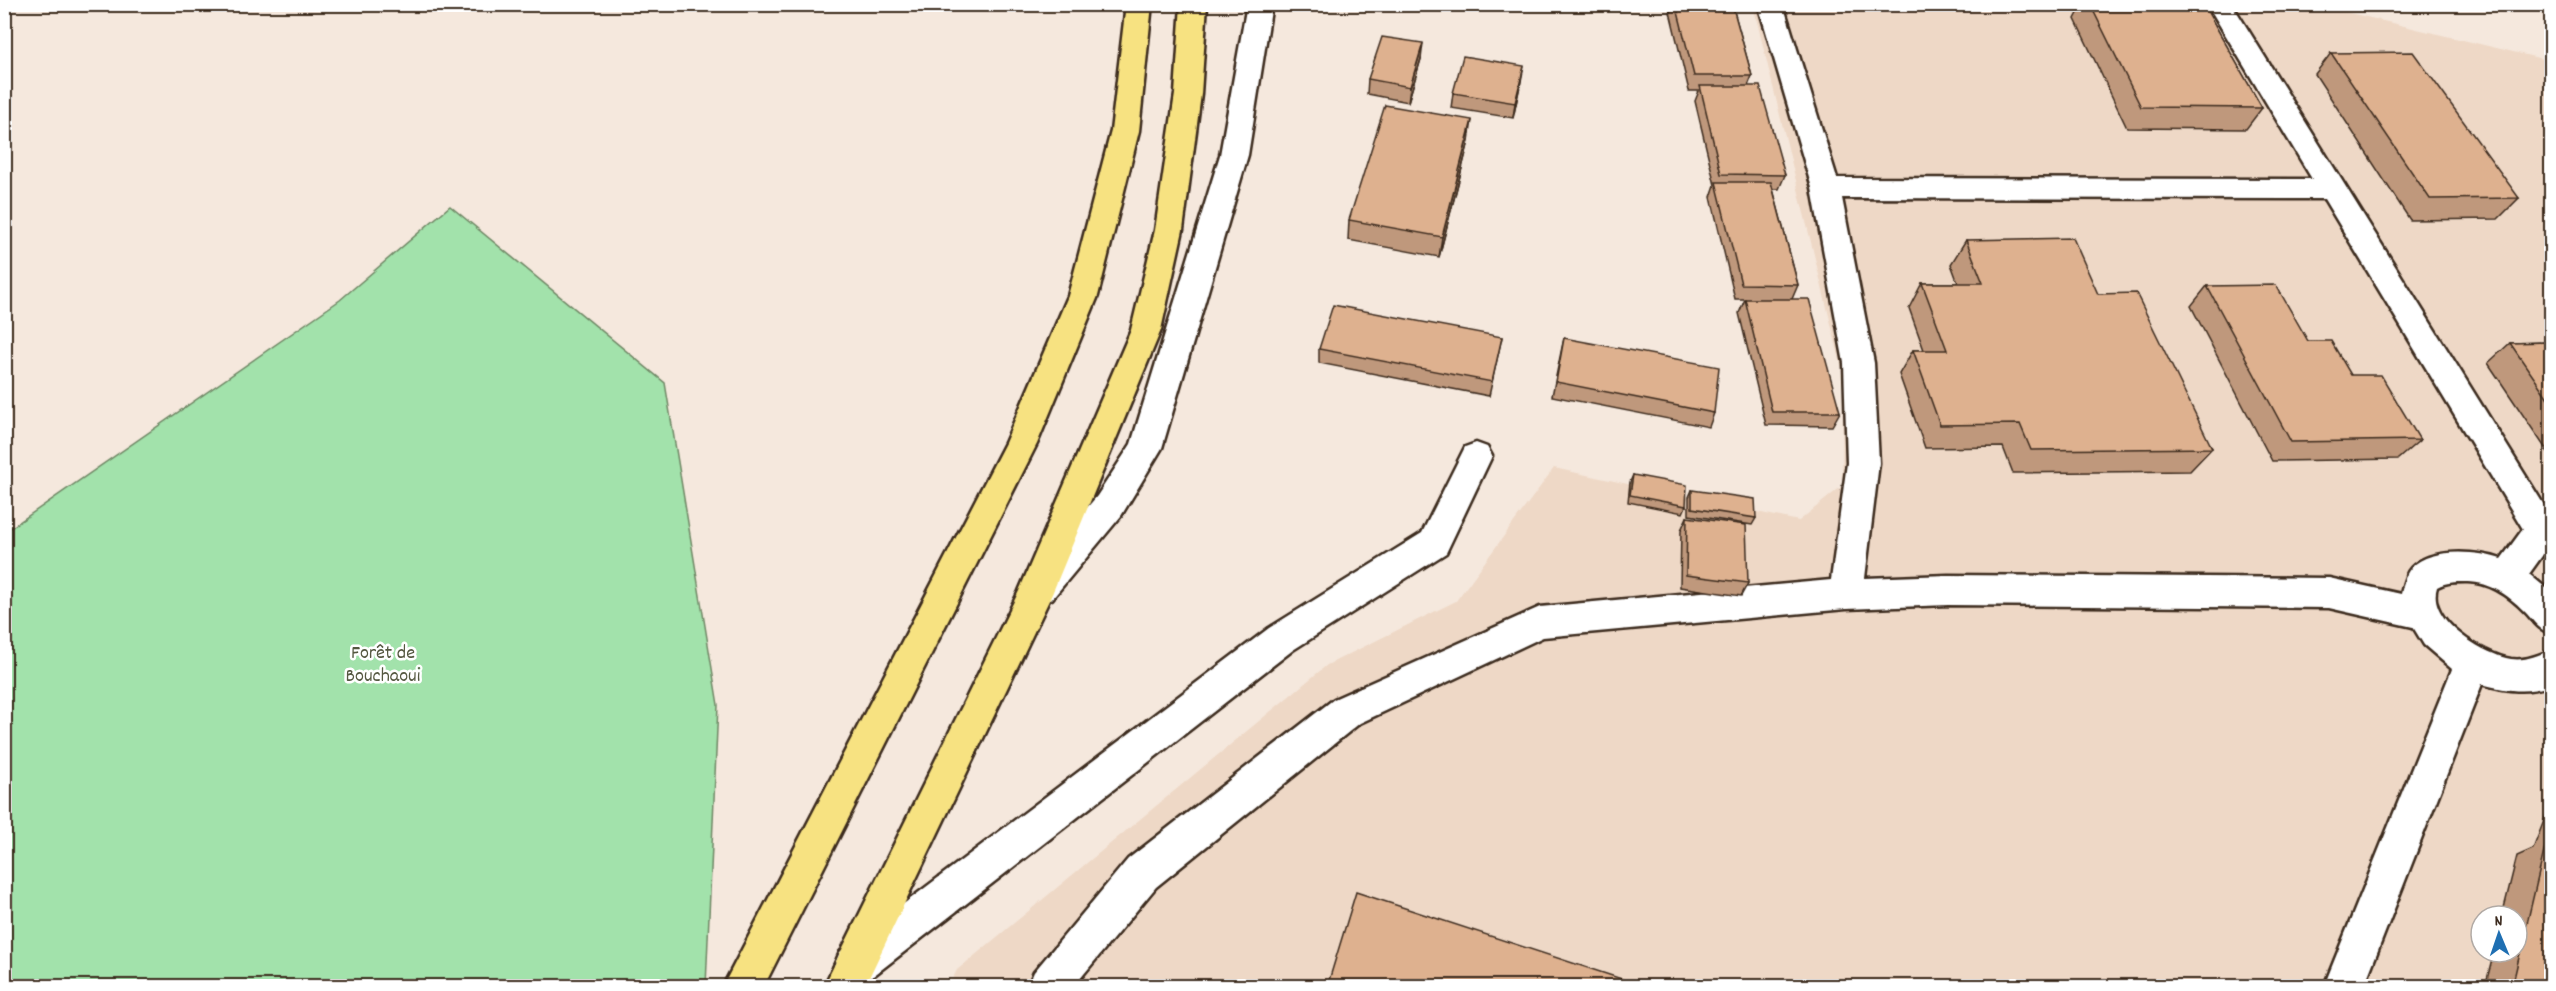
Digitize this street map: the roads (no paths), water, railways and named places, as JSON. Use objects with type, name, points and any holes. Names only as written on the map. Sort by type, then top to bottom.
[{"type":"highway","points":[[742,987],[1021,444],[1083,296],[1125,131],[1139,4]]},
{"type":"highway","points":[[849,976],[1035,594],[1146,330],[1169,230],[1188,94],[1194,4]]},
{"type":"street","points":[[1035,594],[1109,506],[1146,448],[1234,155],[1260,4]]},
{"type":"street","points":[[1770,4],[1826,188],[1860,375],[1863,463],[1846,594]]},
{"type":"street","points":[[2219,4],[2541,530],[2507,578]]},
{"type":"street","points":[[1826,188],[2331,189]]},
{"type":"street","points":[[849,976],[1281,639],[1434,543],[1476,456]]},
{"type":"street","points":[[2548,671],[2522,677],[2506,675],[2472,664],[2449,649],[2432,631],[2421,614],[2417,599],[2420,584],[2431,572],[2447,566],[2476,567],[2507,578],[2527,591],[2549,613]]},
{"type":"street","points":[[1048,987],[1142,873],[1347,711],[1540,622],[1846,594],[1948,590],[2329,593],[2421,614]]},
{"type":"street","points":[[2344,987],[2472,664]]},
{"type":"park label","name":"Forêt de Bouchaoui","points":[[383,662]]}]
